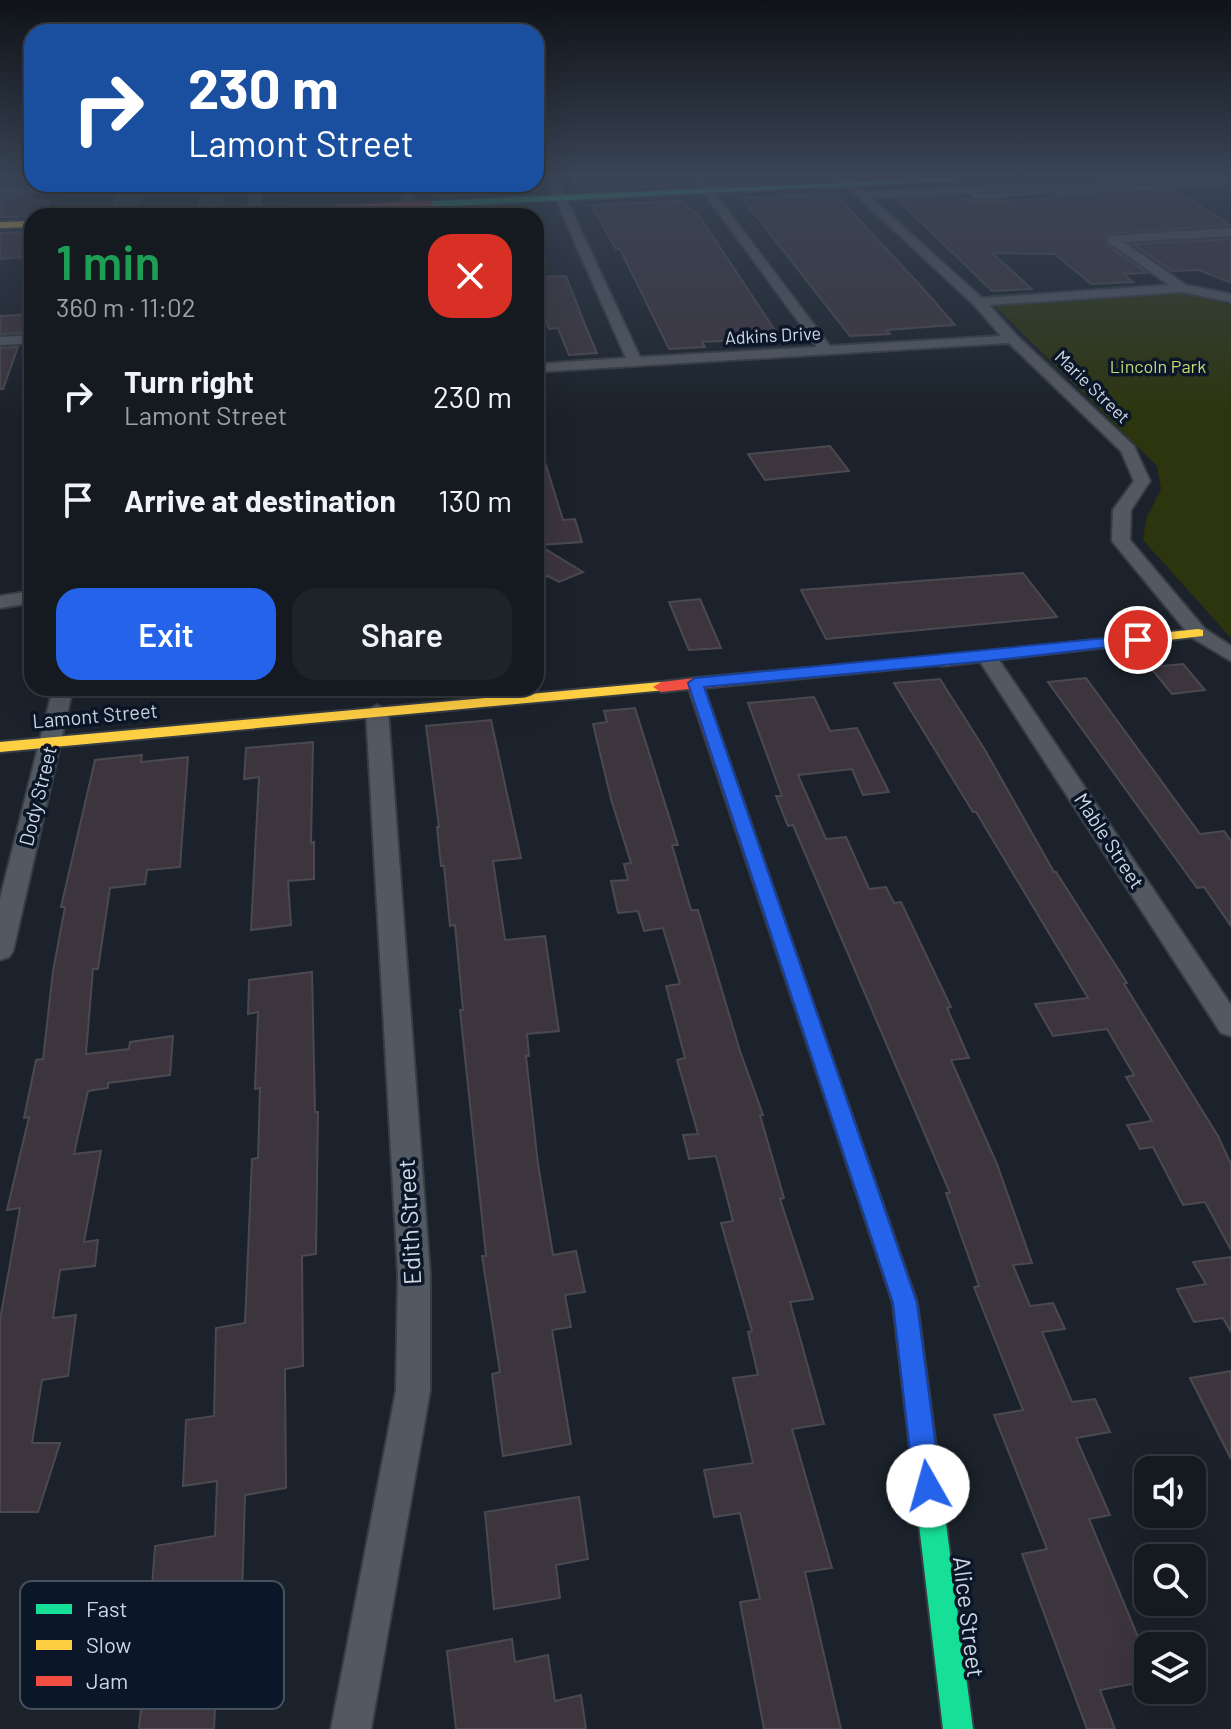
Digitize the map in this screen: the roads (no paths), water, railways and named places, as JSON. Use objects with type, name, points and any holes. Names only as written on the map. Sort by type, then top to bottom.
[{"type":"street","points":[[587,256],[635,363]]},
{"type":"street","points":[[756,256],[827,351]]},
{"type":"street","name":"Marie Street","points":[[928,256],[1128,449],[1142,481],[1122,510],[1121,541],[1198,633],[1231,655]]},
{"type":"street","points":[[1136,256],[1182,288]]},
{"type":"street","points":[[979,302],[1182,288],[1231,298]]},
{"type":"street","name":"Adkins Drive","points":[[544,368],[1012,339]]},
{"type":"street","points":[[0,341],[24,340]]},
{"type":"street","points":[[0,602],[24,598]]},
{"type":"street","name":"Lamont Street","points":[[0,747],[987,657],[1198,633]]},
{"type":"street","name":"Mable Street","points":[[987,657],[1231,1026]]},
{"type":"street","name":"Alice Street","points":[[695,683],[905,1303],[958,1729]]},
{"type":"street","name":"Dody Street","points":[[0,951],[61,696]]},
{"type":"street","name":"Edith Street","points":[[351,1729],[413,1391],[414,1274],[377,711]]},
{"type":"park label","name":"Lincoln Park","points":[[1158,367]]}]
